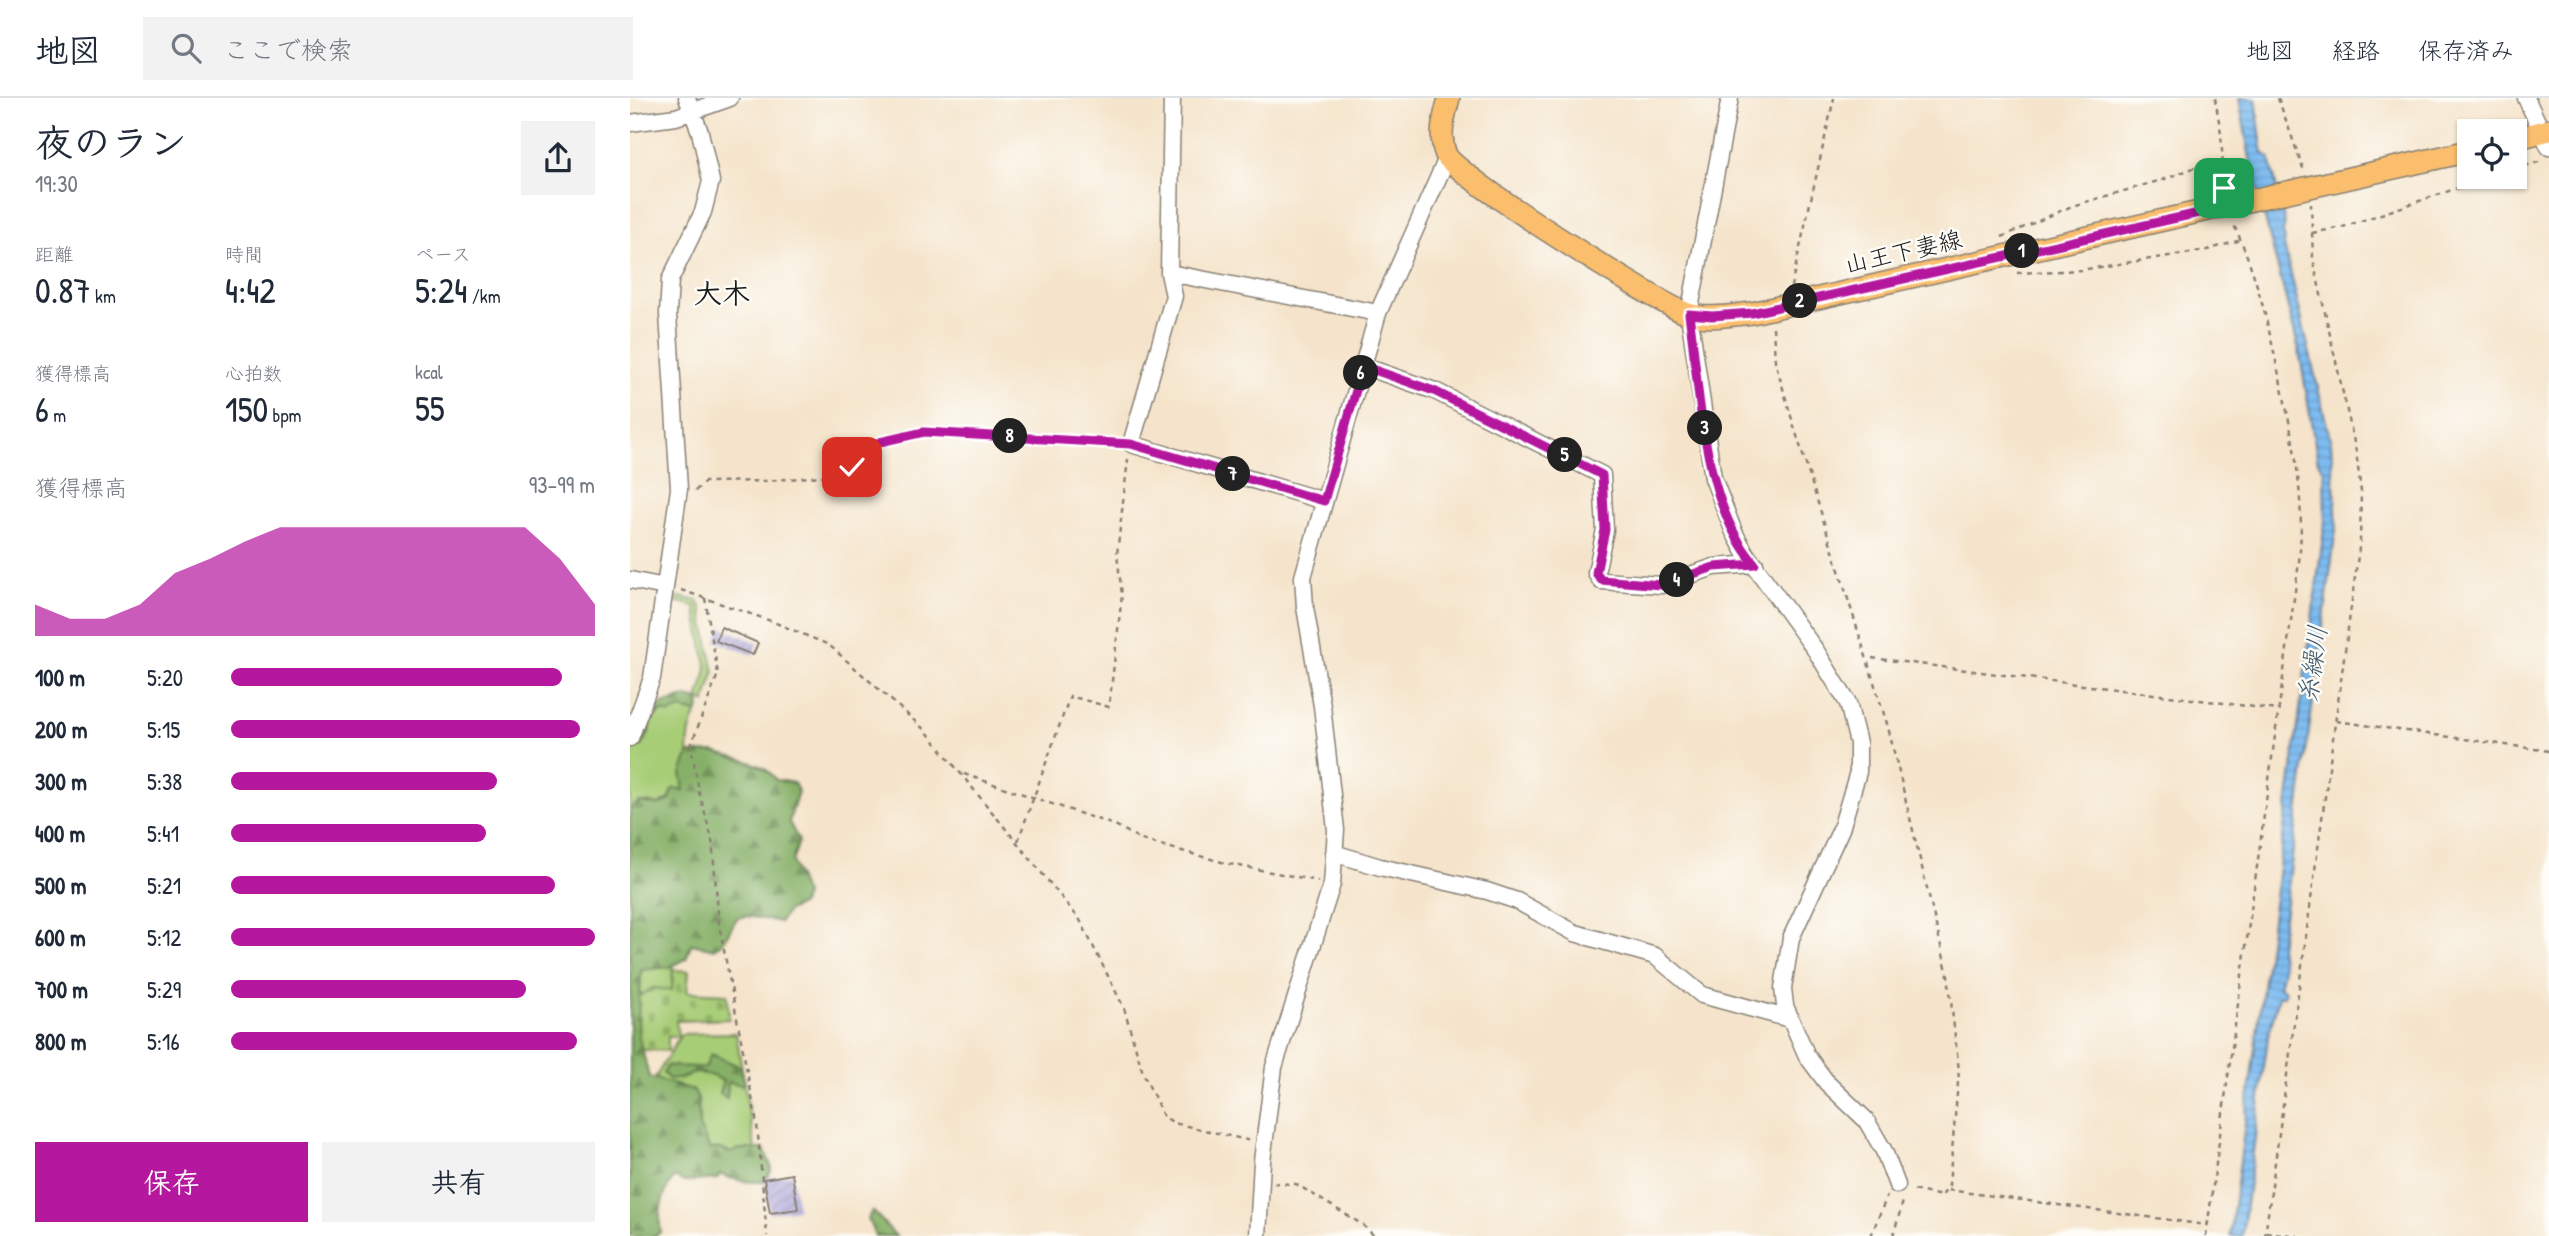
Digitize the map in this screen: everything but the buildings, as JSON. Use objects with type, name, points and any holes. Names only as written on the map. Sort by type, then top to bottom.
[{"type":"main road","points":[[1447,158],[1442,141],[1449,98]]},
{"type":"main road","points":[[2527,138],[2547,136]]},
{"type":"main road","name":"山王下妻線","points":[[1447,158],[1478,184],[1553,233],[1689,314],[1731,316],[1785,300],[2234,205],[2457,153]]},
{"type":"street","points":[[630,122],[690,105],[730,98]]},
{"type":"street","points":[[1172,98],[1169,273],[1174,296],[1131,444],[1324,501]]},
{"type":"street","points":[[1730,98],[1689,314],[1713,478],[1734,532],[1816,651],[1848,704],[1858,743],[1858,772],[1841,829],[1791,938],[1783,988],[1790,1019],[1807,1056],[1827,1083],[1866,1120],[1901,1186]]},
{"type":"street","points":[[2526,98],[2547,136]]},
{"type":"street","points":[[630,738],[652,678],[679,489],[668,314],[670,280],[703,212],[711,181],[690,105]]},
{"type":"street","points":[[1258,1236],[1264,1144],[1274,1067],[1332,884],[1336,830],[1322,706],[1305,607],[1303,577],[1378,313],[1447,158]]},
{"type":"street","points":[[1169,273],[1378,313]]},
{"type":"street","points":[[1363,366],[1434,391],[1602,475],[1605,530],[1596,573],[1601,580],[1661,585],[1714,567],[1755,564]]},
{"type":"street","points":[[630,580],[664,587]]},
{"type":"street","points":[[1334,853],[1517,901],[1576,933],[1655,956],[1702,995],[1790,1019]]},
{"type":"path","points":[[1834,98],[1785,300],[1773,329],[1775,361],[1888,727],[1948,975],[1959,1071],[1948,1190]]},
{"type":"path","points":[[2206,1236],[2300,550],[2301,490],[2262,300],[2241,240],[2224,165],[2215,98]]},
{"type":"path","points":[[2278,98],[2304,189],[2315,270],[2347,406],[2361,492],[2360,541],[2266,1234],[2298,1236]]},
{"type":"path","points":[[2527,165],[2549,159]]},
{"type":"path","points":[[1993,240],[2072,206],[2165,179],[2204,164],[2224,165]]},
{"type":"path","points":[[2312,233],[2343,227],[2457,188]]},
{"type":"path","points":[[2014,273],[2081,270],[2207,250],[2241,240]]},
{"type":"path","points":[[1785,300],[1803,285]]},
{"type":"path","points":[[691,500],[698,486],[705,482],[777,481],[832,475],[852,467],[870,447],[880,442],[924,432],[1131,444],[1117,554],[1122,595],[1109,707],[1070,696],[1018,841]]},
{"type":"path","points":[[664,587],[705,598],[829,645],[926,731],[1080,920],[1124,1008],[1143,1073],[1163,1116],[1174,1123],[1264,1144]]},
{"type":"path","points":[[705,598],[718,674],[691,745],[699,792],[712,839],[719,924],[757,1124],[767,1236]]},
{"type":"path","points":[[1872,658],[2278,710]]},
{"type":"path","points":[[2336,722],[2549,751]]},
{"type":"path","points":[[961,773],[1117,826],[1142,840],[1229,864],[1332,884]]},
{"type":"path","points":[[1262,1182],[1296,1184],[1363,1225],[1374,1236]]},
{"type":"path","points":[[1901,1186],[1938,1196],[1948,1190],[2207,1225]]},
{"type":"path","points":[[1871,1236],[1886,1199],[1901,1186]]},
{"type":"path","points":[[1893,1236],[1901,1186]]},
{"type":"green space","points":[[678,597],[697,601],[701,607],[714,673],[705,702],[698,700],[707,670],[695,606],[670,600]]},
{"type":"green space","points":[[687,697],[698,700],[700,705],[697,713],[680,709],[670,714],[662,711],[650,720],[649,732],[642,746],[638,746],[635,741],[648,715],[667,702]]},
{"type":"green space","points":[[680,709],[697,713],[692,723],[683,775],[685,791],[658,805],[649,802],[630,809],[630,752],[635,741],[642,746],[649,732],[650,720],[663,711]]},
{"type":"green space","points":[[715,752],[757,764],[771,773],[776,780],[794,783],[798,791],[789,822],[799,841],[792,862],[805,895],[802,904],[788,911],[780,922],[746,916],[737,918],[725,939],[715,949],[691,944],[686,959],[670,967],[641,970],[638,1032],[649,1077],[693,1090],[698,1099],[699,1126],[710,1150],[717,1148],[731,1153],[738,1149],[764,1149],[772,1169],[765,1181],[760,1182],[742,1181],[720,1174],[717,1179],[684,1182],[675,1177],[667,1188],[662,1203],[661,1232],[654,1236],[630,1236],[630,809],[639,802],[658,805],[670,800],[671,791],[675,788],[684,790],[681,773],[689,753]]},
{"type":"green space","points":[[673,965],[672,990],[653,988],[640,997],[641,970]]},
{"type":"green space","points":[[673,970],[689,971],[687,992],[727,994],[729,1019],[676,1021],[678,1037],[668,1037],[668,1051],[642,1050],[638,1032],[639,997],[653,988],[672,990]]},
{"type":"green space","points":[[736,1033],[755,1149],[731,1153],[717,1148],[710,1150],[699,1126],[698,1099],[654,1080],[681,1034]]},
{"type":"green space","points":[[711,1054],[741,1067],[745,1083],[742,1085],[728,1082],[727,1098],[719,1093],[723,1081],[711,1076],[695,1073],[680,1079],[669,1079],[663,1073],[668,1065],[705,1068]]},
{"type":"green space","points":[[872,1210],[896,1236],[875,1236],[868,1219]]},
{"type":"water","name":"糸繰川","points":[[2239,98],[2256,98],[2263,153],[2270,158],[2285,224],[2284,245],[2331,443],[2337,522],[2280,947],[2283,969],[2279,987],[2285,991],[2284,996],[2279,996],[2268,1037],[2242,1236],[2230,1236],[2325,521],[2324,471],[2318,462],[2299,350],[2251,164]]},
{"type":"district","name":"大木","points":[[722,293]]},
{"type":"route","points":[[852,467],[870,447],[880,442],[924,432],[1131,444],[1324,501],[1363,366],[1434,391],[1602,475],[1605,530],[1596,573],[1601,580],[1661,585],[1714,567],[1755,564],[1734,532],[1713,478],[1689,314],[1731,316],[1752,313],[1894,279],[2226,207],[2224,188]]}]
